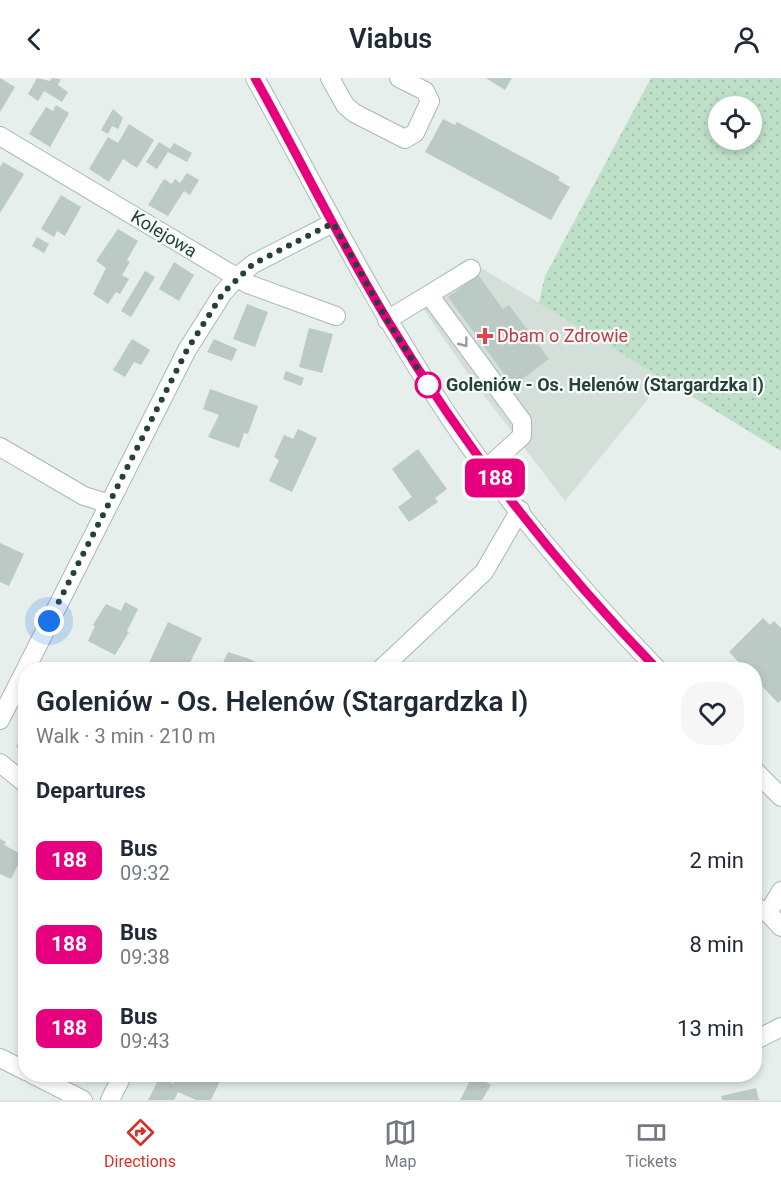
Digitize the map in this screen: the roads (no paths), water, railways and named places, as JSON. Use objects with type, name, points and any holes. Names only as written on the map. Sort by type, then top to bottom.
[{"type":"street","points":[[255,78],[387,320],[436,397],[487,468],[557,557],[651,662]]},
{"type":"street","points":[[330,78],[345,105],[354,113],[405,139],[415,133],[430,100],[425,91],[399,78]]},
{"type":"street","name":"Kolejowa","points":[[0,136],[248,284],[336,316]]},
{"type":"street","points":[[29,662],[187,350],[223,293],[253,264],[333,223]]},
{"type":"street","points":[[387,320],[430,296],[471,269]]},
{"type":"street","points":[[430,296],[522,421],[522,436],[487,468]]},
{"type":"street","points":[[0,447],[84,496],[108,503]]},
{"type":"street","points":[[388,662],[484,572],[520,510]]},
{"type":"street","points":[[0,720],[18,684]]},
{"type":"street","points":[[0,763],[18,778]]},
{"type":"street","points":[[762,778],[781,797]]},
{"type":"street","points":[[762,909],[781,891]]},
{"type":"street","points":[[762,911],[781,927]]},
{"type":"street","points":[[762,1037],[781,1027]]},
{"type":"street","points":[[0,1058],[18,1067]]},
{"type":"street","points":[[48,1082],[83,1100]]},
{"type":"street","points":[[110,1100],[119,1082]]},
{"type":"place","name":"Dbam o Zdrowie","points":[[485,336]]},
{"type":"place","name":"Goleniów - Os. Helenów (Stargardzka I)","points":[[428,385]]}]
